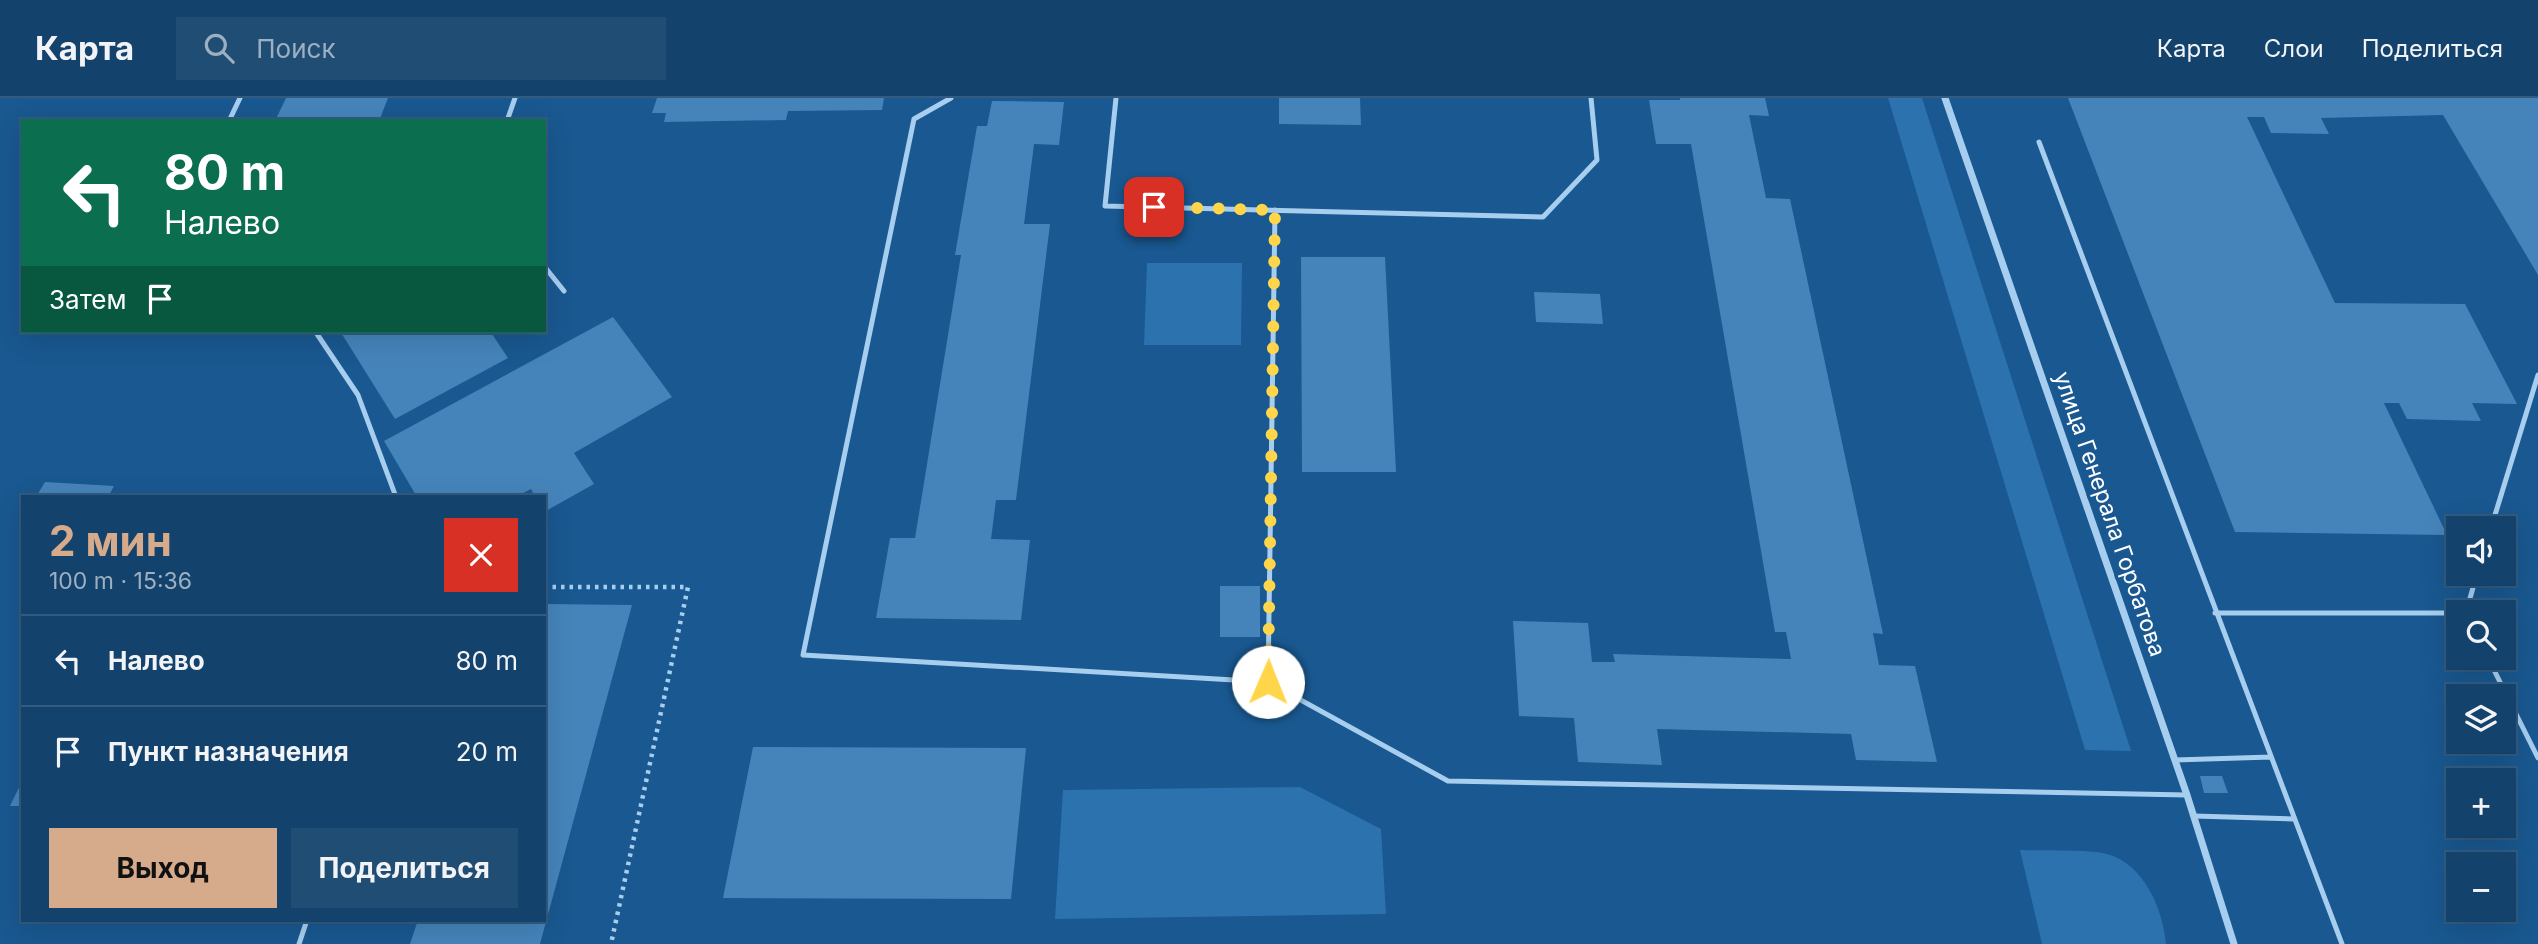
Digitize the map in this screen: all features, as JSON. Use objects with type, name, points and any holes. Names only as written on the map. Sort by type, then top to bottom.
[{"type":"street","name":"улица Генерала Горбатова","points":[[1945,98],[2187,795],[2234,944]]},
{"type":"lane","points":[[230,119],[240,98]]},
{"type":"lane","points":[[509,119],[515,98]]},
{"type":"lane","points":[[951,98],[914,119],[803,655],[1268,682],[1448,781],[2187,795]]},
{"type":"lane","points":[[1116,98],[1105,206],[1543,217],[1597,160],[1591,98]]},
{"type":"lane","points":[[2039,142],[2342,944]]},
{"type":"lane","points":[[1268,682],[1275,210]]},
{"type":"lane","points":[[546,268],[564,290]]},
{"type":"lane","points":[[316,333],[358,395],[395,495]]},
{"type":"lane","points":[[2495,516],[2538,375]]},
{"type":"lane","points":[[2215,613],[2446,613]]},
{"type":"lane","points":[[2494,670],[2538,758]]},
{"type":"lane","points":[[2175,760],[2270,757]]},
{"type":"lane","points":[[2194,816],[2294,818]]},
{"type":"lane","points":[[299,944],[306,922]]},
{"type":"path","points":[[546,587],[688,587],[611,944]]},
{"type":"shaded area","points":[[1888,98],[1922,98],[2131,751],[2085,750]]},
{"type":"shaded area","points":[[1147,263],[1242,263],[1241,345],[1144,345]]},
{"type":"shaded area","points":[[1300,787],[1381,829],[1386,914],[1055,919],[1063,790]]},
{"type":"shaded area","points":[[2020,850],[2088,851],[2120,859],[2131,867],[2149,890],[2161,917],[2166,944],[2042,944]]},
{"type":"building","points":[[286,98],[388,98],[380,119],[276,119]]},
{"type":"building","points":[[657,98],[884,98],[882,110],[788,111],[786,120],[664,122],[666,113],[652,113]]},
{"type":"building","points":[[1279,98],[1360,98],[1361,125],[1279,124]]},
{"type":"building","points":[[1765,98],[1769,116],[1749,115],[1766,198],[1790,199],[1883,634],[1873,633],[1879,665],[1915,666],[1937,762],[1856,760],[1851,734],[1657,729],[1662,765],[1578,762],[1574,718],[1519,716],[1513,621],[1588,623],[1592,662],[1615,662],[1613,654],[1791,659],[1786,632],[1775,632],[1691,144],[1656,144],[1649,100]]},
{"type":"building","points":[[2068,98],[2538,98],[2538,275],[2443,115],[2321,118],[2329,134],[2271,133],[2264,117],[2247,117],[2335,303],[2465,304],[2517,404],[2472,403],[2481,421],[2407,419],[2399,403],[2384,403],[2446,535],[2235,532]]},
{"type":"building","points":[[992,101],[1064,102],[1059,145],[1034,144],[1024,224],[1050,224],[1016,500],[996,500],[991,539],[1030,540],[1021,620],[876,618],[890,538],[915,538],[961,255],[955,255],[977,126],[987,126]]},
{"type":"building","points":[[1301,257],[1385,257],[1396,472],[1302,472]]},
{"type":"building","points":[[1534,292],[1600,294],[1603,324],[1536,322]]},
{"type":"building","points":[[613,317],[672,397],[574,453],[594,484],[546,511],[546,495],[534,495],[531,489],[520,495],[416,495],[384,441]]},
{"type":"building","points":[[341,333],[491,333],[508,358],[395,419]]},
{"type":"building","points":[[45,482],[114,486],[109,495],[37,495]]},
{"type":"building","points":[[1220,586],[1260,586],[1260,637],[1220,637]]},
{"type":"building","points":[[546,604],[632,605],[546,922]]},
{"type":"building","points":[[753,747],[1026,748],[1011,899],[723,898]]},
{"type":"building","points":[[2200,776],[2222,776],[2228,793],[2204,793]]},
{"type":"building","points":[[21,783],[21,806],[10,806]]},
{"type":"building","points":[[417,922],[546,922],[540,944],[410,944]]},
{"type":"route","points":[[1154,207],[1275,210],[1268,682]]}]
